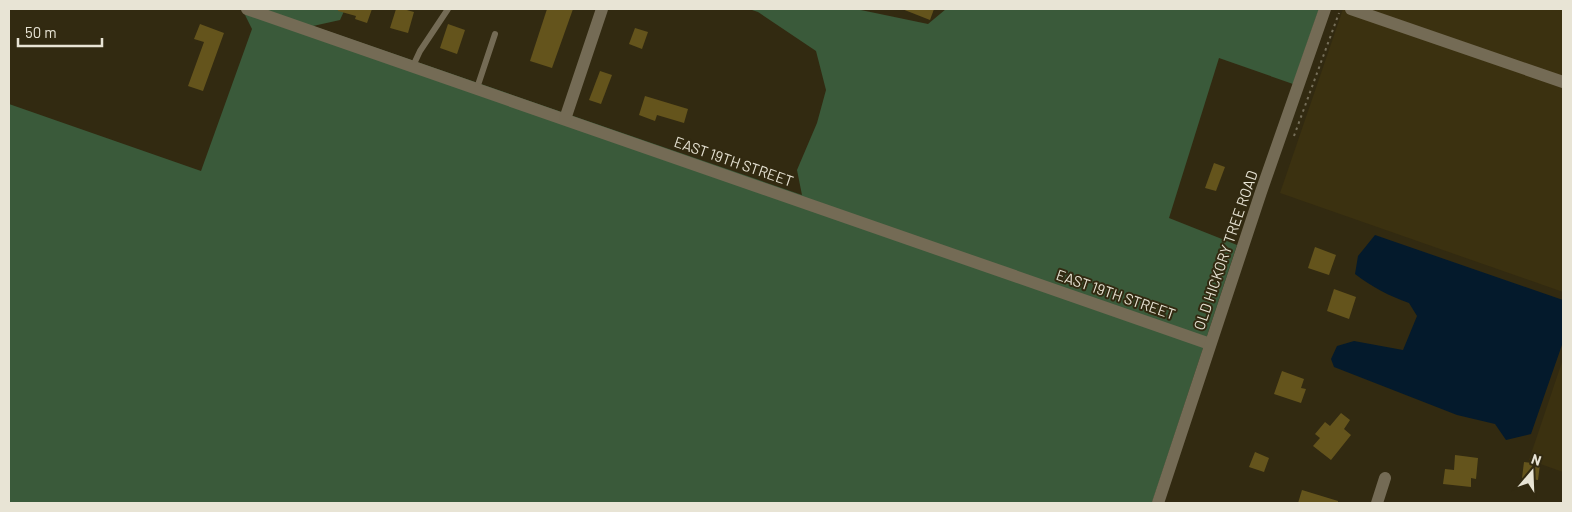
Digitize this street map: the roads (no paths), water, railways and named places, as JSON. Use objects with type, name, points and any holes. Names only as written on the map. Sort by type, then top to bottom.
[{"type":"street","name":"EAST 19TH STREET","points":[[247,9],[1210,344]]},
{"type":"street","points":[[565,119],[602,9]]},
{"type":"street","name":"OLD HICKORY TREE ROAD","points":[[1158,503],[1210,344],[1325,9]]},
{"type":"street","points":[[1351,9],[1563,82]]},
{"type":"street","points":[[1377,503],[1386,478]]},
{"type":"lane","points":[[413,66],[420,51],[448,9]]},
{"type":"lane","points":[[477,88],[495,34]]},
{"type":"water","points":[[1375,235],[1563,300],[1563,342],[1531,434],[1506,440],[1495,424],[1457,415],[1334,367],[1331,359],[1337,346],[1354,341],[1403,350],[1417,316],[1409,303],[1381,291],[1355,274],[1358,256]]}]
